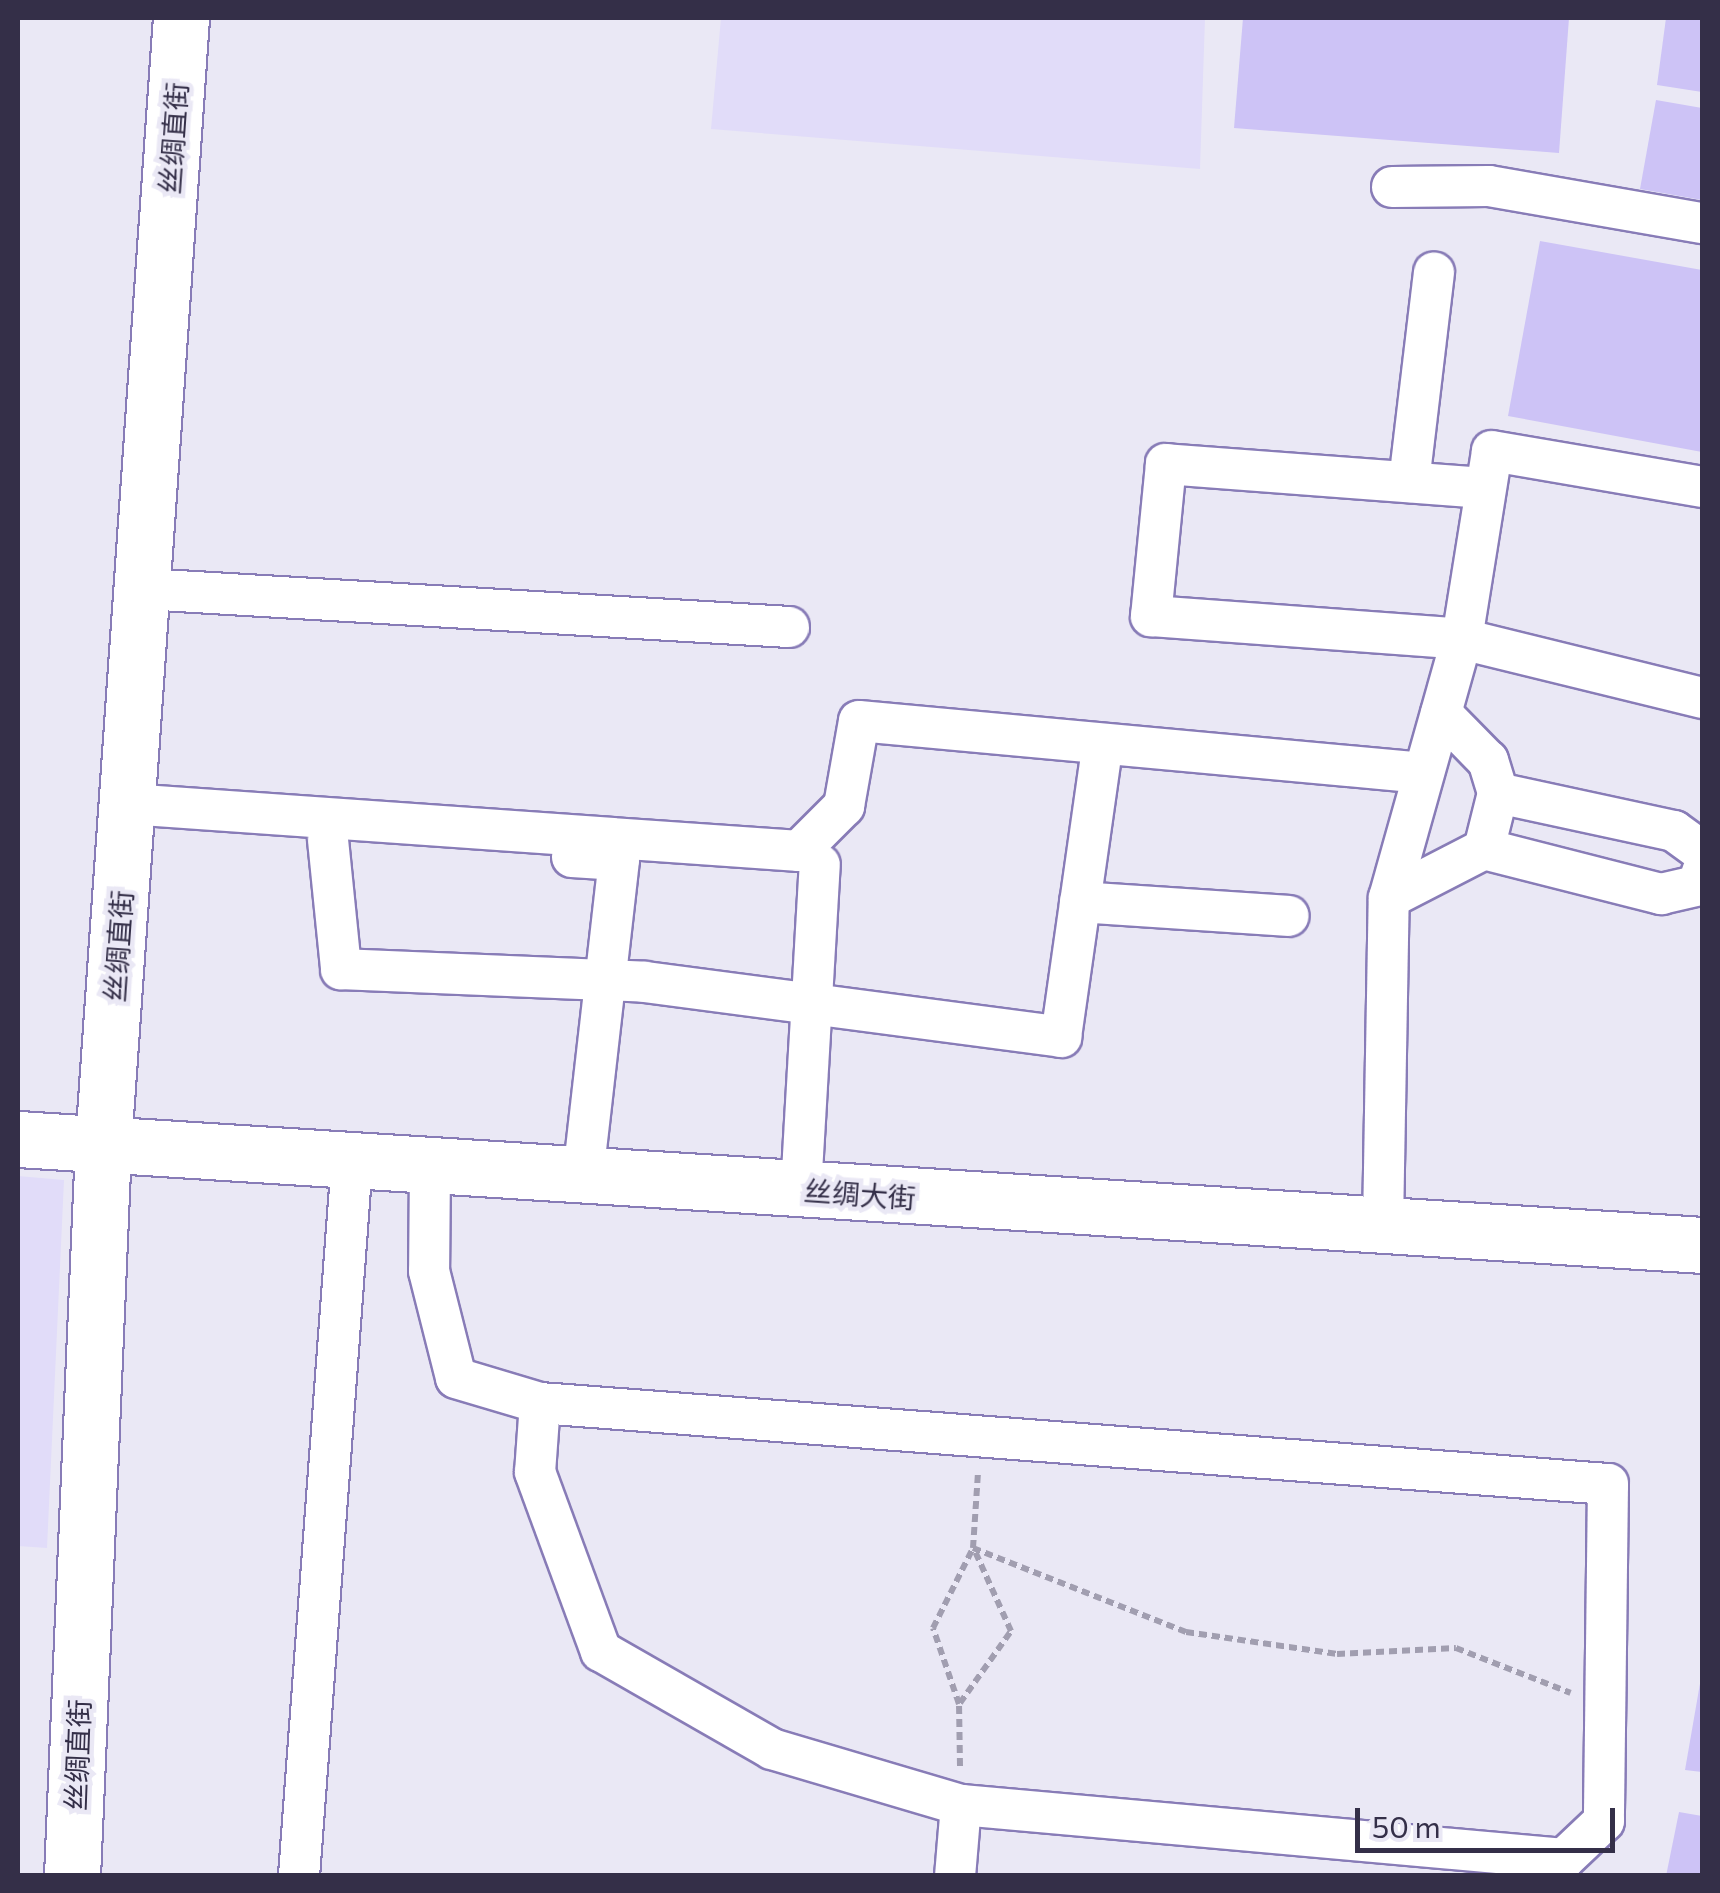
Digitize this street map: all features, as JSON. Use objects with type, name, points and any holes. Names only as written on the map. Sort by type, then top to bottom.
[{"type":"street","name":"丝绸直街","points":[[72,1876],[104,1144],[181,18]]},
{"type":"street","points":[[1392,187],[1489,186],[1702,223]]},
{"type":"street","points":[[1409,482],[1434,272]]},
{"type":"street","points":[[1383,1226],[1389,898],[1462,638],[1492,451],[1702,486]]},
{"type":"street","points":[[1484,488],[1166,464],[1152,616],[1462,638],[1702,698]]},
{"type":"street","points":[[144,589],[789,627]]},
{"type":"street","points":[[1440,713],[1488,762],[1498,794],[1484,849]]},
{"type":"street","points":[[128,804],[799,851],[844,806],[859,721],[1102,748],[1424,772]]},
{"type":"street","points":[[328,840],[341,969],[608,980],[1061,1037],[1102,748]]},
{"type":"street","points":[[1498,794],[1674,831],[1702,851]]},
{"type":"street","points":[[224,830],[620,860],[583,1176]]},
{"type":"street","points":[[1389,898],[1484,849],[1661,894],[1700,884],[1702,872]]},
{"type":"street","points":[[801,1190],[817,1005],[820,866]]},
{"type":"street","points":[[1080,902],[1288,916]]},
{"type":"street","name":"丝绸大街","points":[[18,1139],[1702,1245]]},
{"type":"street","points":[[299,1876],[352,1161]]},
{"type":"street","points":[[430,1166],[429,1271],[456,1378],[540,1403],[1608,1484],[1604,1821],[1564,1858],[961,1805],[772,1749],[600,1651],[535,1472],[540,1403]]},
{"type":"street","points":[[955,1876],[961,1805]]},
{"type":"path","points":[[961,1805],[960,1704],[933,1628],[973,1548],[981,1436]]},
{"type":"path","points":[[960,1704],[1011,1631],[973,1548]]},
{"type":"path","points":[[973,1548],[1186,1632],[1337,1654],[1456,1648],[1606,1707]]},
{"type":"shaded area","points":[[721,18],[1205,18],[1200,169],[711,129]]},
{"type":"shaded area","points":[[18,1176],[64,1180],[47,1548],[18,1546]]},
{"type":"building","points":[[1243,18],[1569,18],[1559,153],[1234,128]]},
{"type":"building","points":[[1666,18],[1702,18],[1702,92],[1657,85]]},
{"type":"building","points":[[1656,100],[1702,108],[1702,200],[1640,189]]},
{"type":"building","points":[[1540,241],[1702,270],[1702,452],[1508,416]]},
{"type":"building","points":[[1702,1672],[1702,1772],[1685,1770]]},
{"type":"building","points":[[1679,1812],[1702,1816],[1702,1876],[1666,1876]]}]
